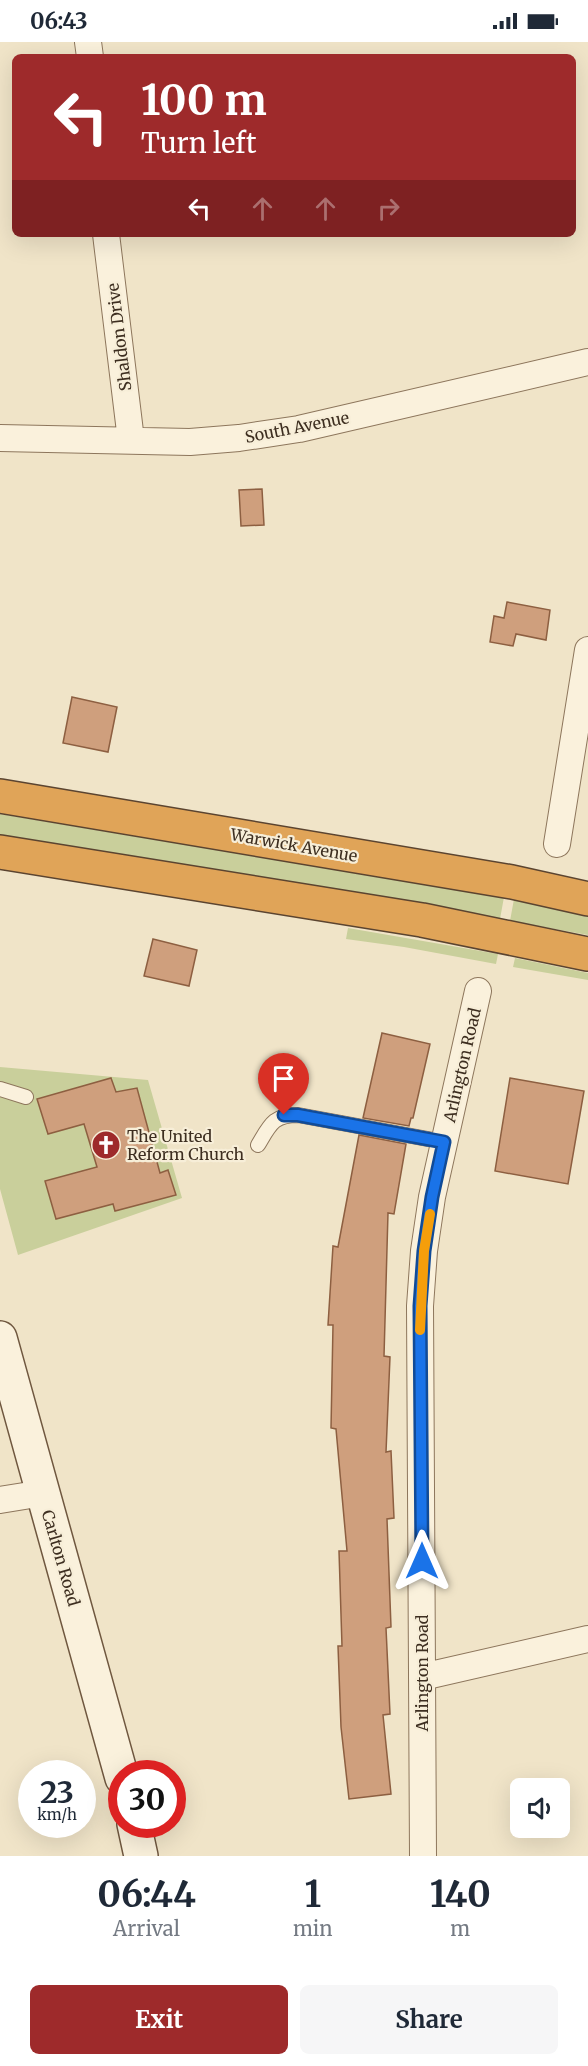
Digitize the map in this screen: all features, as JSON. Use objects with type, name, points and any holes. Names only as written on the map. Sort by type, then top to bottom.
[{"type":"highway","name":"Warwick Avenue","points":[[0,796],[512,882],[588,899]]},
{"type":"highway","points":[[0,852],[422,920],[588,954]]},
{"type":"street","name":"Shaldon Drive","points":[[106,237],[131,441]]},
{"type":"street","name":"South Avenue","points":[[0,438],[208,441],[299,429],[588,362]]},
{"type":"street","points":[[557,844],[588,650]]},
{"type":"street","name":"Arlington Road","points":[[423,1856],[420,1306],[424,1251],[432,1197],[478,991]]},
{"type":"street","name":"Carlton Road","points":[[0,1338],[117,1760]]},
{"type":"street","points":[[0,1500],[43,1493]]},
{"type":"street","points":[[422,1677],[588,1639]]},
{"type":"street","points":[[137,1838],[141,1856]]},
{"type":"lane","points":[[0,1089],[26,1097]]},
{"type":"lane","points":[[258,1145],[271,1124],[284,1115],[298,1115],[444,1142]]},
{"type":"green space","points":[[0,814],[504,897],[500,919],[0,835]]},
{"type":"green space","points":[[514,899],[588,916],[588,935],[510,921]]},
{"type":"green space","points":[[348,928],[498,954],[496,964],[346,939]]},
{"type":"green space","points":[[515,958],[588,973],[588,980],[513,967]]},
{"type":"green space","points":[[0,1067],[148,1080],[182,1198],[18,1255],[0,1189]]},
{"type":"building","points":[[262,489],[264,525],[241,526],[239,490]]},
{"type":"building","points":[[507,602],[550,610],[546,640],[516,634],[513,646],[490,642],[494,616],[504,618]]},
{"type":"building","points":[[72,697],[117,707],[108,752],[63,743]]},
{"type":"building","points":[[153,939],[197,950],[189,986],[144,976]]},
{"type":"building","points":[[382,1033],[430,1044],[413,1118],[409,1126],[363,1118]]},
{"type":"building","name":"The United Reform Church","points":[[111,1078],[116,1092],[137,1088],[160,1173],[168,1170],[176,1195],[115,1211],[113,1204],[56,1219],[45,1181],[97,1167],[84,1124],[48,1134],[37,1099]]},
{"type":"building","points":[[510,1078],[584,1091],[568,1184],[495,1171]]},
{"type":"building","points":[[359,1135],[406,1144],[394,1214],[388,1213],[384,1356],[390,1357],[386,1452],[391,1451],[394,1518],[387,1519],[391,1627],[386,1628],[390,1714],[383,1715],[391,1794],[349,1799],[341,1727],[338,1646],[342,1646],[339,1551],[347,1551],[336,1429],[331,1428],[333,1325],[328,1325],[333,1246],[338,1247]]},
{"type":"slow traffic","points":[[420,1330],[424,1251],[430,1214]]},
{"type":"place","name":"The United Reform Church","points":[[106,1145]]},
{"type":"route","points":[[284,1115],[298,1115],[444,1142],[432,1197],[424,1251],[420,1306],[422,1561]]}]
